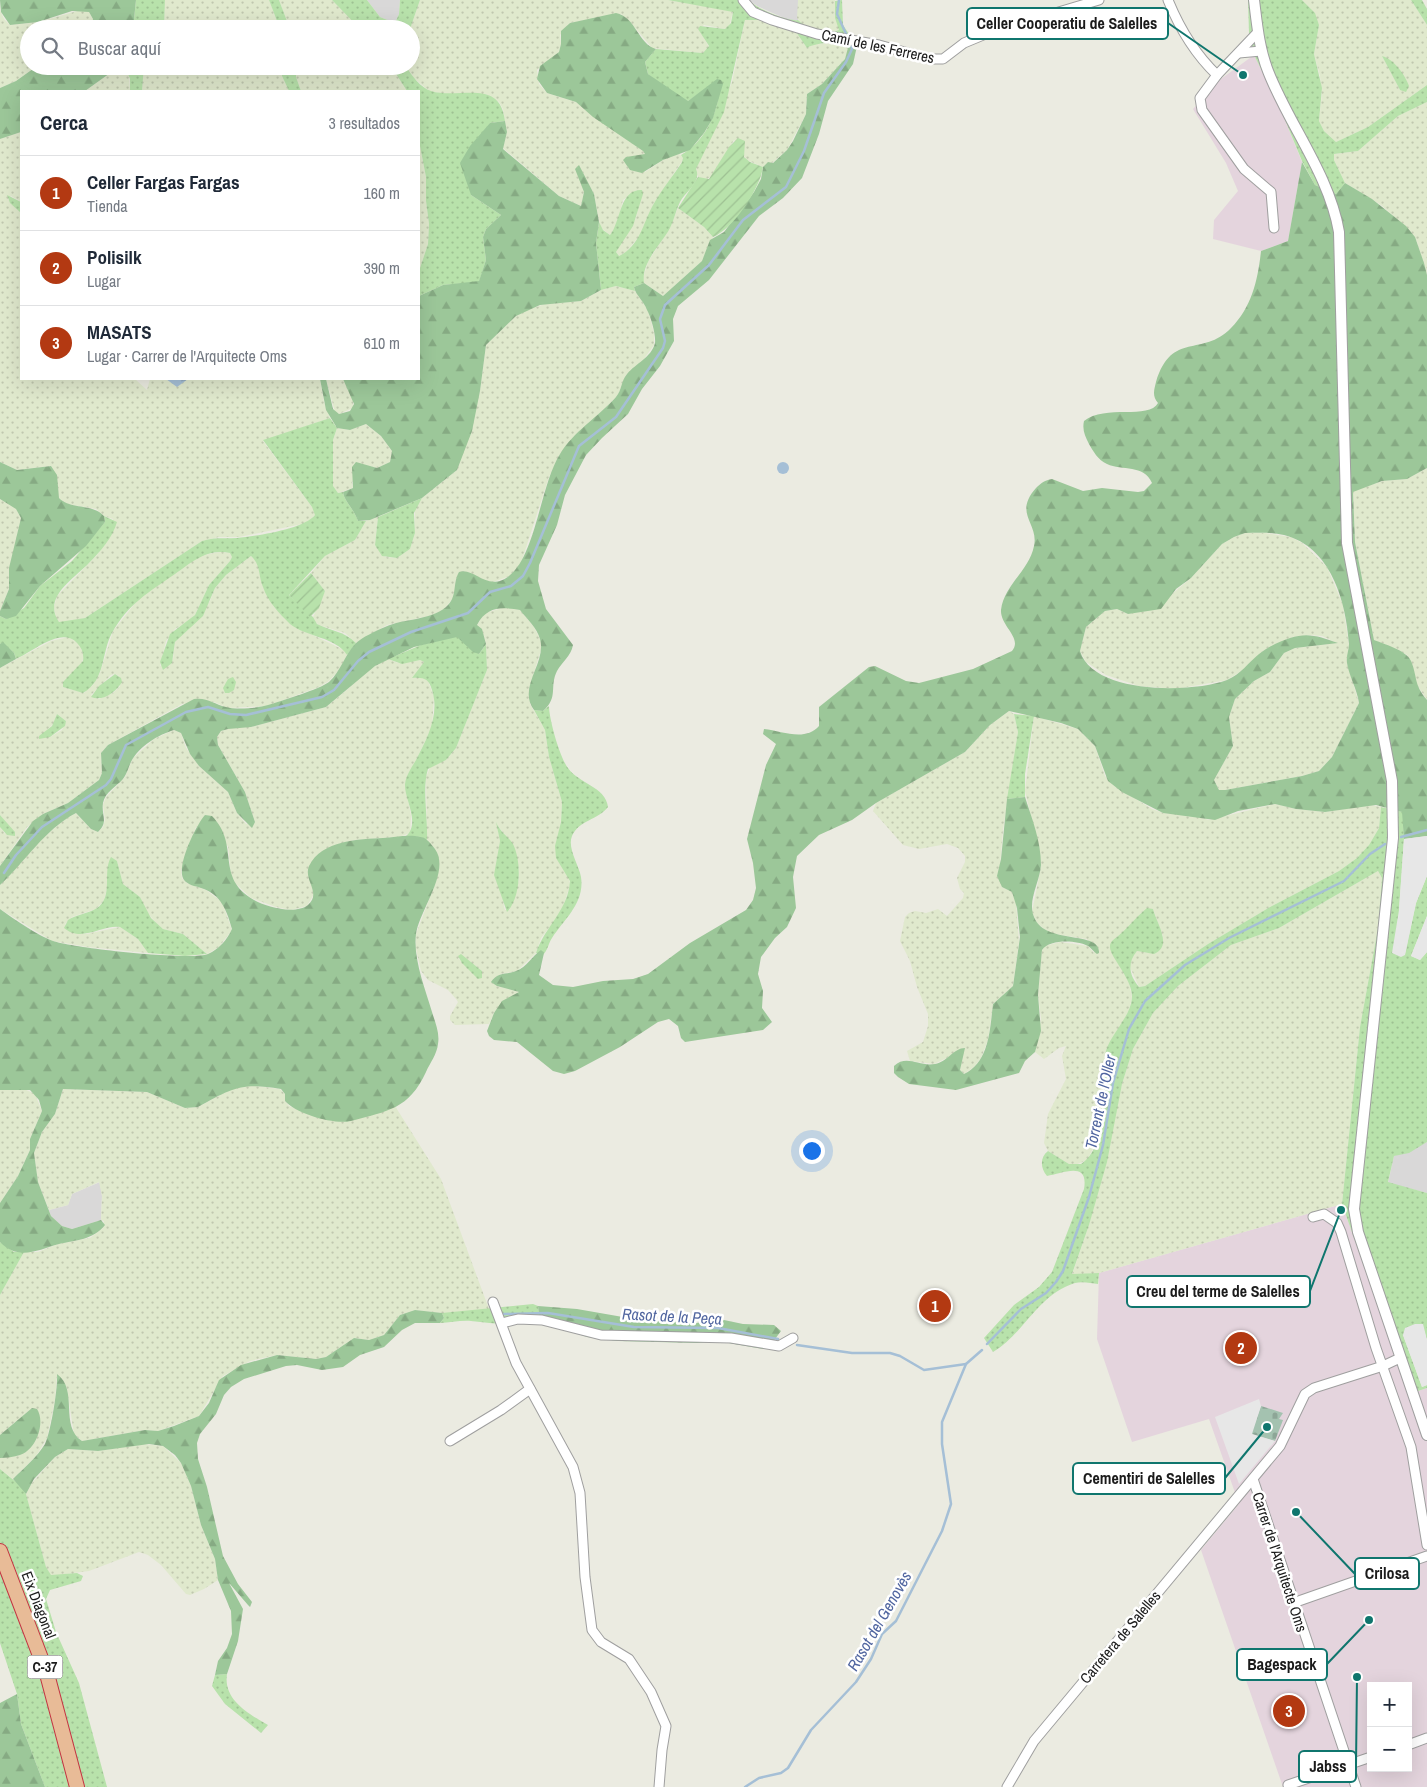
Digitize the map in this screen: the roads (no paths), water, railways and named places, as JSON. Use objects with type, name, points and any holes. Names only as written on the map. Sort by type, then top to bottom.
[{"type":"highway","name":"Eix Diagonal","points":[[0,1551],[48,1674],[77,1787]]},
{"type":"street","name":"Camí de les Ferreres","points":[[743,0],[753,12],[817,34],[939,59],[943,59],[964,43],[988,33],[1099,0]]},
{"type":"street","points":[[1168,0],[1175,17],[1200,57],[1217,75]]},
{"type":"street","points":[[1254,0],[1257,33],[1269,74],[1326,191],[1339,232],[1346,536],[1393,788],[1394,813],[1394,838],[1354,1209],[1358,1232],[1427,1435]]},
{"type":"street","points":[[1257,33],[1217,75],[1200,98],[1202,110],[1244,169],[1271,192],[1274,228]]},
{"type":"street","points":[[1238,53],[1262,51]]},
{"type":"street","points":[[1313,1217],[1324,1214],[1337,1224],[1376,1348],[1411,1447],[1427,1545]]},
{"type":"street","points":[[492,1302],[502,1323],[513,1355],[573,1467],[580,1493],[586,1585],[592,1630],[601,1642],[629,1659],[650,1692],[666,1726],[659,1787]]},
{"type":"street","points":[[502,1323],[518,1319],[542,1320],[601,1335],[731,1338],[779,1346],[793,1338]]},
{"type":"street","points":[[1365,1344],[1376,1348]]},
{"type":"street","name":"Carretera de Salelles","points":[[1007,1787],[1034,1741],[1280,1446],[1304,1394],[1314,1388],[1383,1366],[1400,1358]]},
{"type":"street","points":[[450,1441],[530,1389]]},
{"type":"street","name":"Carrer de l'Arquitecte Oms","points":[[1253,1479],[1356,1787]]},
{"type":"street","points":[[1294,1603],[1427,1556]]},
{"type":"street","points":[[1412,1744],[1427,1738]]},
{"type":"street","points":[[1288,1785],[1367,1758]]},
{"type":"water","points":[[167,380],[187,380],[177,387]]},
{"type":"water","points":[[781,462],[785,462],[789,468],[785,474],[781,474],[777,470],[777,466]]},
{"type":"waterway","points":[[839,0],[837,14],[847,36]]},
{"type":"waterway","points":[[4,873],[16,855],[42,827],[106,785],[111,779],[126,745],[186,712],[208,707],[230,714],[246,715],[322,697],[334,690],[358,661],[369,652],[411,632],[468,613],[490,592],[511,586],[523,576],[579,446],[616,417],[663,348],[665,341],[660,319],[665,305],[709,265],[743,220],[786,187],[804,151],[824,93],[846,62],[852,49],[851,43]]},
{"type":"waterway","name":"Torrent de l'Oller","points":[[1401,837],[1427,830]]},
{"type":"waterway","name":"Torrent de l'Oller","points":[[987,1344],[1021,1309],[1046,1293],[1063,1271],[1089,1197],[1103,1145],[1113,1083],[1129,1029],[1145,1001],[1185,965],[1229,938],[1344,881],[1370,854],[1385,844]]},
{"type":"waterway","name":"Rasot de la Peça","points":[[504,1314],[548,1313],[634,1327],[718,1328],[778,1339]]},
{"type":"waterway","name":"Rasot de la Peça","points":[[797,1345],[852,1353],[890,1353],[900,1356],[924,1370],[966,1364]]},
{"type":"waterway","name":"Rasot del Genovès","points":[[745,1787],[759,1778],[781,1773],[788,1768],[811,1730],[856,1682],[871,1659],[882,1634],[896,1621],[942,1531],[951,1504],[942,1444],[942,1422],[966,1364],[982,1350]]},
{"type":"place","name":"Celler Cooperatiu de Salelles","points":[[1243,75]]},
{"type":"place","name":"Creu del terme de Salelles","points":[[1341,1210]]},
{"type":"place","name":"Celler Fargas Fargas","points":[[935,1306]]},
{"type":"place","name":"Polisilk","points":[[1241,1348]]},
{"type":"place","name":"Cementiri de Salelles","points":[[1267,1427]]},
{"type":"place","name":"Crilosa","points":[[1296,1512]]},
{"type":"place","name":"Bagespack","points":[[1369,1620]]},
{"type":"place","name":"Jabss","points":[[1357,1677]]},
{"type":"place","name":"MASATS","points":[[1289,1711]]}]
